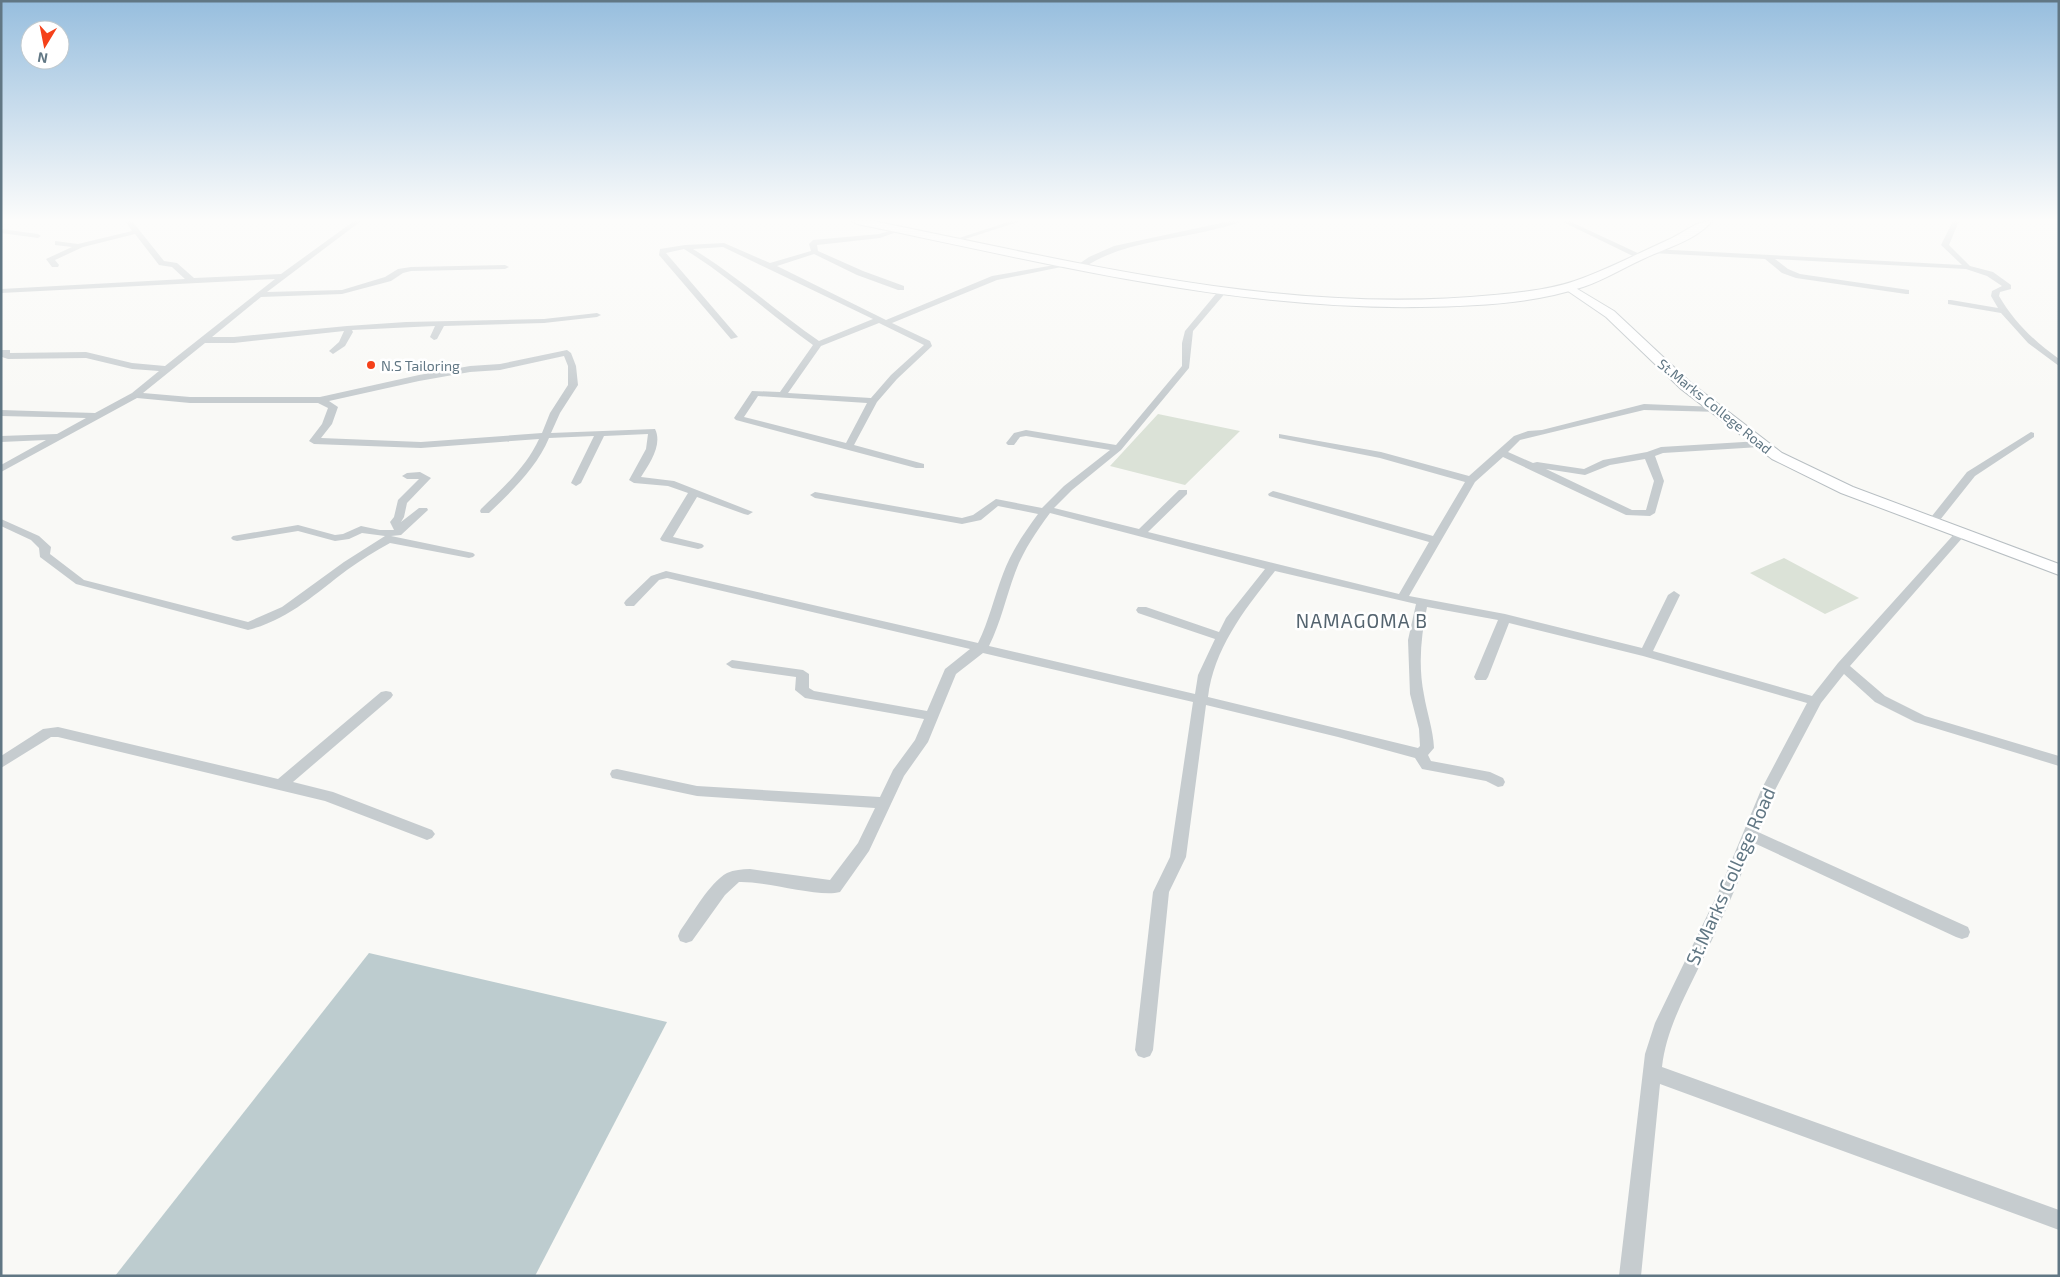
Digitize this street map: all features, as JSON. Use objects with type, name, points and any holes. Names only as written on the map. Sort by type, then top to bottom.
[{"type":"main road","points":[[1164,281],[1223,291],[1306,301],[1390,305],[1500,299],[1569,287],[1589,281]]},
{"type":"main road","name":"St.Marks College Road","points":[[1569,287],[1610,314],[1686,386],[1760,444],[1809,473],[1960,534],[2059,570]]},
{"type":"street","points":[[1,291],[199,281]]},
{"type":"street","points":[[1,469],[135,395],[278,281]]},
{"type":"street","points":[[261,295],[342,292],[384,281]]},
{"type":"street","points":[[686,281],[734,337]]},
{"type":"street","points":[[735,281],[774,313],[818,344]]},
{"type":"street","points":[[801,281],[924,340],[928,345],[872,401],[848,446]]},
{"type":"street","points":[[881,281],[901,288]]},
{"type":"street","points":[[782,395],[818,344],[988,281]]},
{"type":"street","points":[[1830,281],[1906,292]]},
{"type":"street","points":[[1999,281],[2008,287],[1996,291],[2004,310],[2027,340],[2059,363]]},
{"type":"street","points":[[686,936],[733,877],[748,874],[818,887],[834,887],[843,877],[868,838],[898,774],[921,742],[930,716],[950,672],[970,655],[982,648],[992,628],[1009,573],[1023,543],[1046,510],[1118,448],[1186,366],[1186,343],[1189,331],[1223,291]]},
{"type":"street","points":[[1951,302],[2004,310]]},
{"type":"street","points":[[205,340],[234,340],[347,328],[441,323],[544,321],[597,315]]},
{"type":"street","points":[[434,337],[441,323]]},
{"type":"street","points":[[333,351],[346,337],[349,332],[347,328]]},
{"type":"street","points":[[1,354],[7,352],[5,355],[8,356],[86,356],[132,366],[168,369]]},
{"type":"street","points":[[135,395],[190,400],[320,400],[419,378],[500,366],[565,352],[569,356],[572,366],[573,385],[555,413],[540,448],[507,490],[485,511]]},
{"type":"street","points":[[872,401],[754,394],[739,418],[745,422],[848,446],[920,466]]},
{"type":"street","points":[[320,400],[333,407],[327,424],[314,441],[421,445],[652,431],[653,441],[648,455],[634,480],[665,482],[748,512]]},
{"type":"street","points":[[1402,598],[1434,540],[1471,480],[1517,438],[1644,407],[1717,410]]},
{"type":"street","points":[[1,413],[99,416]]},
{"type":"street","points":[[1011,443],[1017,435],[1026,433],[1118,448]]},
{"type":"street","points":[[576,483],[601,434]]},
{"type":"street","points":[[1932,523],[1971,474],[2031,435]]},
{"type":"street","points":[[1282,436],[1372,452],[1471,480]]},
{"type":"street","points":[[1,439],[61,437]]},
{"type":"street","points":[[1522,462],[1585,472],[1607,462],[1648,455],[1661,450],[1760,444]]},
{"type":"street","points":[[1501,452],[1630,512],[1650,513],[1659,481],[1648,455]]},
{"type":"street","points":[[396,534],[395,522],[400,517],[402,502],[426,478],[420,475],[407,476]]},
{"type":"street","points":[[694,492],[666,539],[669,542],[698,546]]},
{"type":"street","points":[[1142,532],[1183,492]]},
{"type":"street","points":[[1273,494],[1434,540]]},
{"type":"street","points":[[815,495],[953,521],[977,518],[996,502],[1046,510],[1142,532],[1272,567],[1402,598],[1504,618],[1646,653],[1815,701]]},
{"type":"street","points":[[1,522],[35,538],[45,547],[44,555],[80,582],[248,626],[270,618],[308,595],[344,567],[396,534],[423,510]]},
{"type":"street","points":[[237,538],[293,528],[335,538],[345,538],[361,529],[396,534],[469,555]]},
{"type":"street","name":"St.Marks College Road","points":[[1630,1276],[1654,1054],[1664,1023],[1726,893],[1768,790],[1815,701],[1842,666],[1960,534]]},
{"type":"street","points":[[1144,1050],[1161,892],[1178,857],[1202,700],[1204,675],[1230,621],[1272,567]]},
{"type":"street","points":[[630,603],[655,578],[666,574],[903,628],[1338,732],[1413,753],[1420,753],[1427,748],[1426,728],[1417,694],[1414,640],[1422,602]]},
{"type":"street","points":[[1646,653],[1674,595]]},
{"type":"street","points":[[1142,610],[1222,637]]},
{"type":"street","points":[[1480,677],[1504,618]]},
{"type":"street","points":[[732,664],[803,674],[802,690],[810,695],[930,716]]},
{"type":"street","points":[[1842,666],[1880,699],[1913,716],[1950,730],[2059,761]]},
{"type":"street","points":[[280,784],[386,695]]},
{"type":"street","points":[[1,763],[48,732],[58,732],[328,796],[427,834]]},
{"type":"street","points":[[1420,753],[1422,760],[1427,765],[1490,777],[1498,782]]},
{"type":"street","points":[[617,774],[697,791],[885,803]]},
{"type":"street","points":[[1750,834],[1962,932]]},
{"type":"street","points":[[1652,1072],[2059,1220]]},
{"type":"shaded area","points":[[1158,414],[1240,431],[1185,485],[1110,466]]},
{"type":"shaded area","points":[[1784,558],[1859,598],[1825,614],[1750,573]]},
{"type":"shaded area","points":[[369,953],[667,1022],[535,1276],[115,1276]]},
{"type":"place","name":"N.S Tailoring","points":[[371,365]]},
{"type":"district","name":"NAMAGOMA B","points":[[1362,620]]}]
